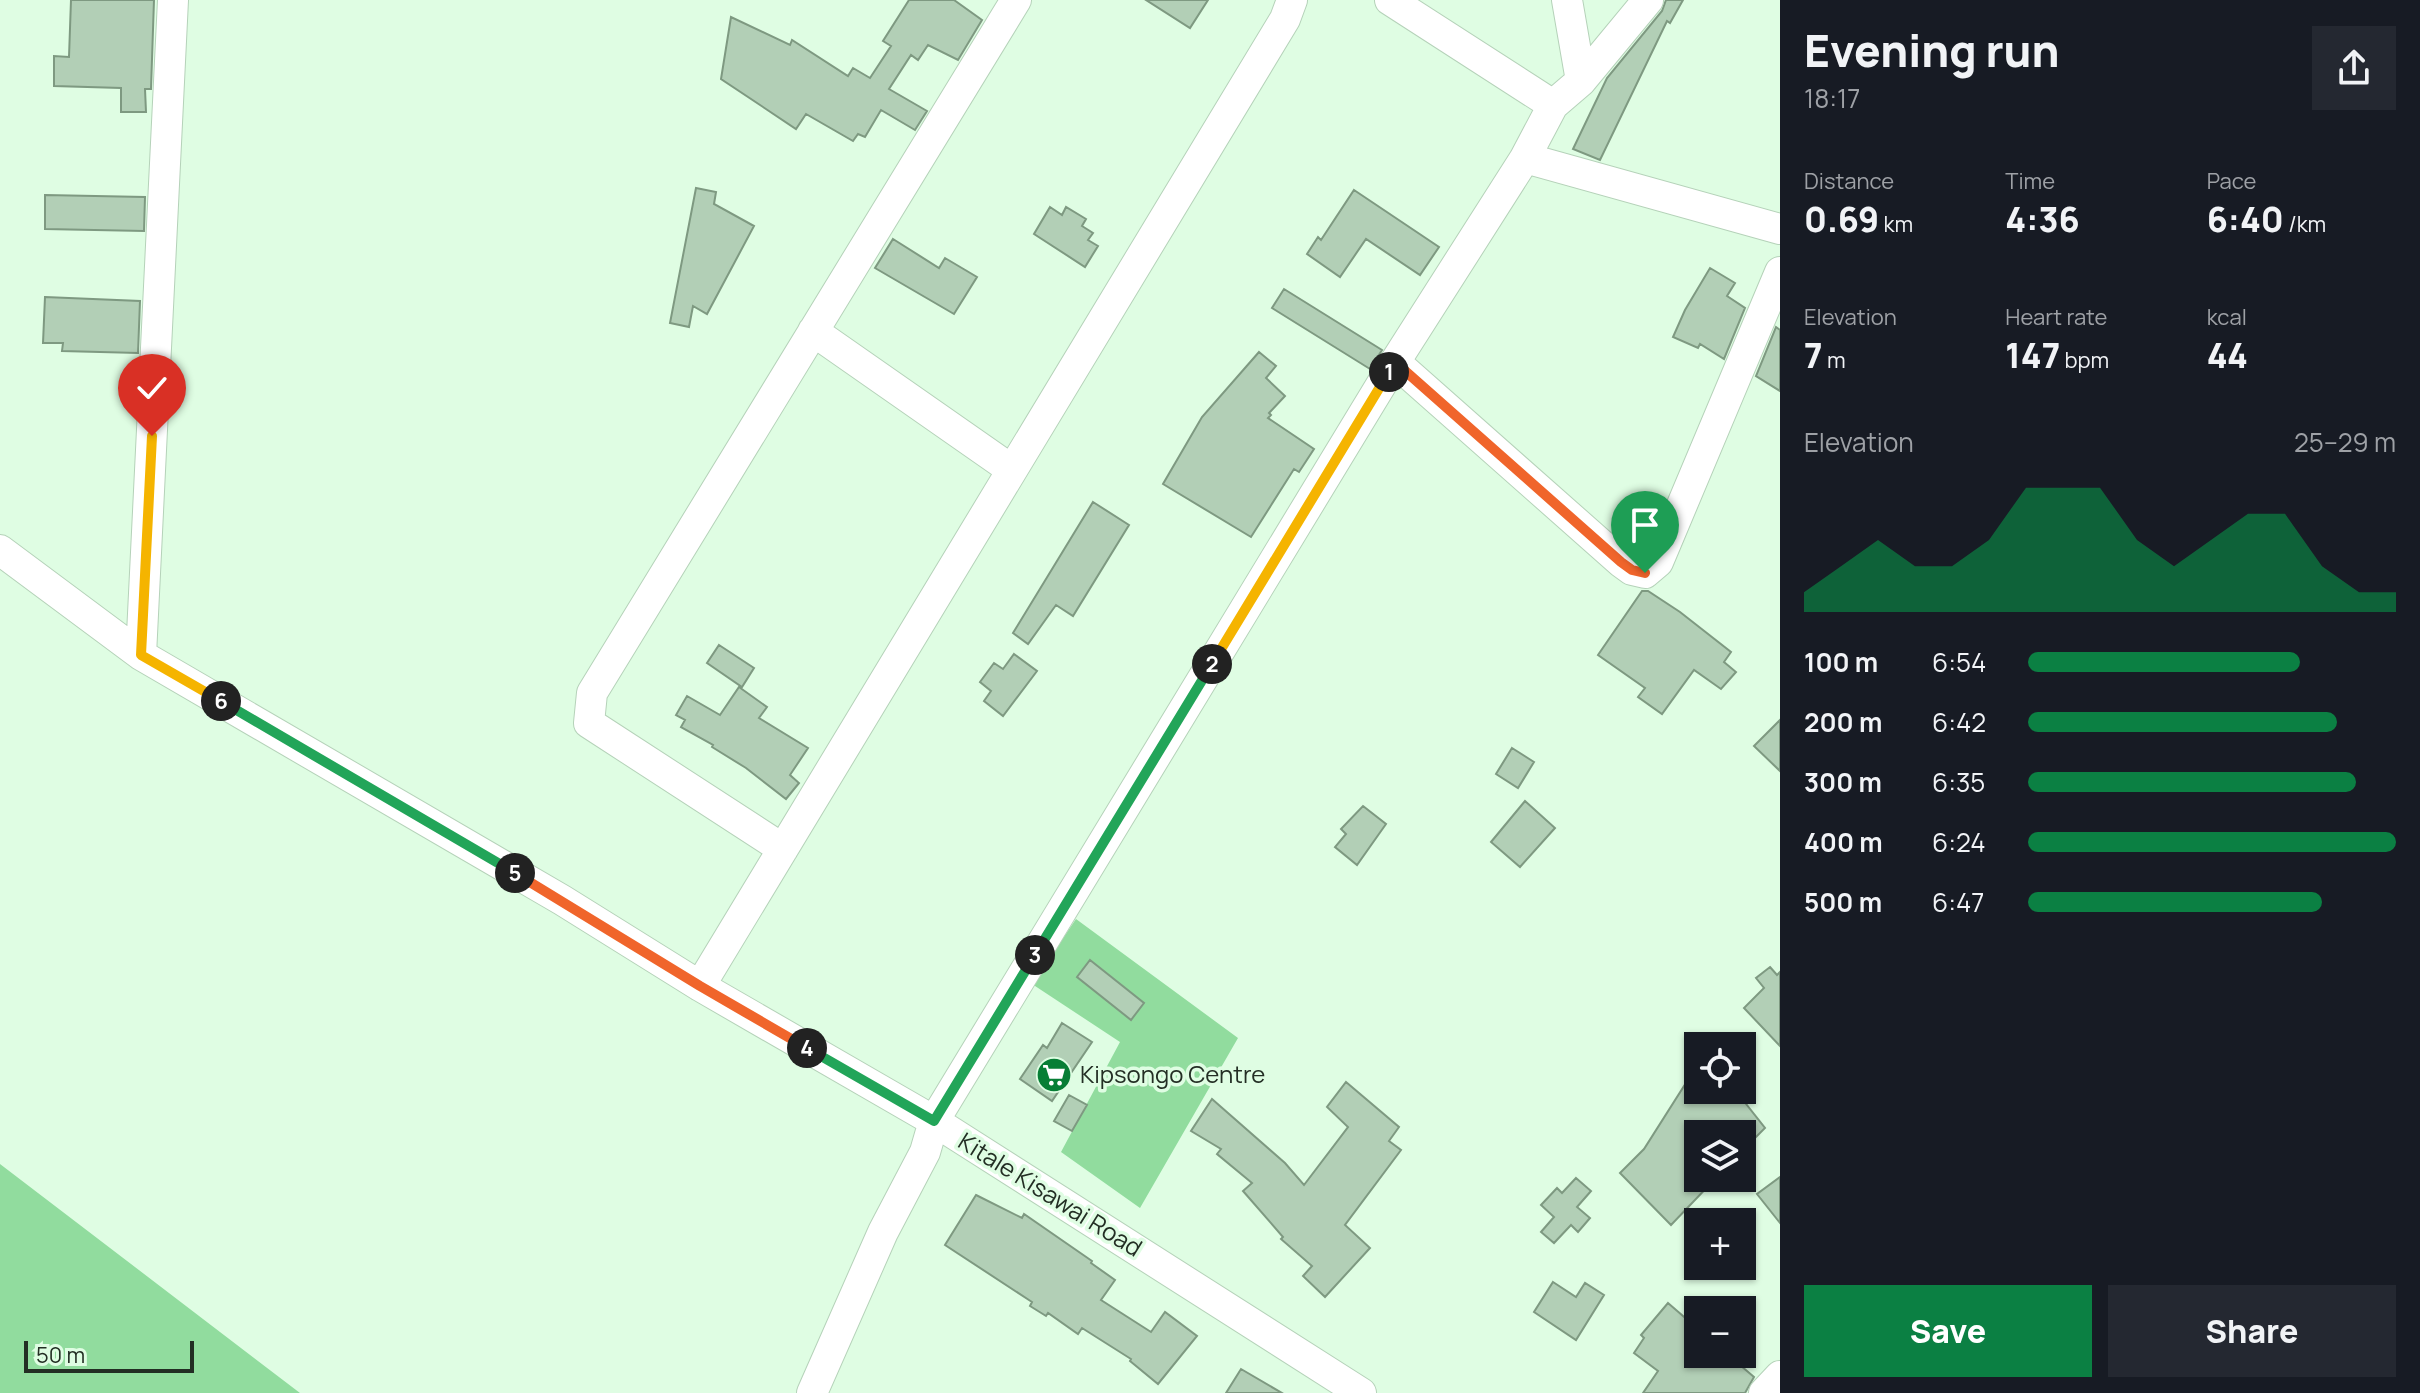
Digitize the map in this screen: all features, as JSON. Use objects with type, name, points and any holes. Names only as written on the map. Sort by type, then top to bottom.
[{"type":"street","points":[[141,655],[173,0]]},
{"type":"street","points":[[783,849],[589,723],[592,693],[1016,0]]},
{"type":"street","points":[[700,986],[1285,19],[1292,0]]},
{"type":"street","points":[[1390,0],[1553,105]]},
{"type":"street","points":[[1567,0],[1581,81]]},
{"type":"street","points":[[812,1393],[883,1232],[925,1152],[934,1121],[1395,362],[1525,158],[1553,105],[1581,81],[1648,0]]},
{"type":"street","points":[[1525,158],[1780,229]]},
{"type":"street","points":[[1395,362],[1621,562],[1632,570],[1645,573],[1658,562],[1780,272]]},
{"type":"street","points":[[813,331],[1012,470]]},
{"type":"street","name":"Kitale Kisawai Road","points":[[0,550],[141,655],[934,1121],[1361,1393]]},
{"type":"street","points":[[1764,1393],[1780,1376]]},
{"type":"green space","points":[[1076,919],[1238,1038],[1140,1208],[1061,1152],[1120,1042],[1032,984]]},
{"type":"green space","points":[[0,1164],[300,1393],[0,1393]]},
{"type":"building","points":[[71,0],[154,0],[151,89],[145,89],[146,112],[121,112],[121,88],[54,86],[54,56],[69,57]]},
{"type":"building","points":[[909,0],[954,0],[982,20],[958,60],[928,45],[918,60],[911,55],[889,89],[927,111],[915,130],[881,110],[865,137],[858,134],[853,141],[806,114],[796,129],[721,79],[731,17],[790,45],[792,40],[848,76],[853,68],[870,78],[891,46],[883,41]]},
{"type":"building","points":[[1146,0],[1208,0],[1190,28]]},
{"type":"building","points":[[1666,0],[1683,0],[1670,23],[1667,21],[1600,160],[1573,149],[1607,78],[1662,11]]},
{"type":"building","points":[[696,188],[716,192],[714,204],[754,226],[707,314],[693,306],[689,327],[670,323]]},
{"type":"building","points":[[1354,190],[1439,247],[1420,275],[1366,239],[1340,277],[1307,254],[1318,237],[1321,240]]},
{"type":"building","points":[[45,195],[145,197],[144,231],[45,229]]},
{"type":"building","points":[[1050,207],[1062,215],[1066,207],[1086,219],[1082,226],[1093,233],[1088,240],[1098,246],[1085,267],[1034,234]]},
{"type":"building","points":[[893,239],[939,268],[945,258],[977,277],[954,314],[875,268]]},
{"type":"building","points":[[1710,268],[1735,283],[1727,296],[1745,308],[1724,359],[1700,344],[1698,348],[1673,337]]},
{"type":"building","points":[[1284,289],[1382,350],[1370,369],[1272,308]]},
{"type":"building","points":[[45,297],[140,301],[138,353],[62,351],[63,343],[43,343]]},
{"type":"building","points":[[1776,327],[1780,330],[1780,391],[1756,376]]},
{"type":"building","points":[[1259,352],[1276,366],[1266,378],[1285,396],[1268,418],[1314,449],[1299,472],[1294,469],[1251,537],[1163,484],[1202,417]]},
{"type":"building","points":[[1093,502],[1129,525],[1073,616],[1056,605],[1028,644],[1013,633]]},
{"type":"building","points":[[1642,591],[1648,591],[1680,612],[1731,652],[1724,662],[1736,672],[1721,689],[1694,670],[1662,714],[1638,697],[1645,688],[1598,655]]},
{"type":"building","points":[[719,645],[754,668],[742,687],[707,663]]},
{"type":"building","points":[[1014,654],[1037,671],[1003,716],[984,701],[991,691],[980,682],[994,663],[1003,669]]},
{"type":"building","points":[[739,687],[767,707],[759,718],[808,748],[790,775],[799,783],[786,799],[713,745],[681,727],[685,720],[676,715],[687,696],[720,715]]},
{"type":"building","points":[[1780,720],[1780,771],[1754,746]]},
{"type":"building","points":[[1512,748],[1534,762],[1518,788],[1496,774]]},
{"type":"building","points":[[1525,801],[1555,828],[1520,867],[1491,842]]},
{"type":"building","points":[[1363,806],[1386,824],[1357,865],[1335,847],[1346,834],[1341,829]]},
{"type":"building","points":[[1090,960],[1144,1003],[1131,1020],[1077,977]]},
{"type":"building","points":[[1770,967],[1777,975],[1780,972],[1780,1046],[1744,1008],[1764,988],[1756,978]]},
{"type":"building","points":[[1062,1023],[1092,1042],[1052,1101],[1020,1079],[1043,1045],[1047,1048]]},
{"type":"building","points":[[1346,1082],[1399,1127],[1389,1141],[1401,1150],[1345,1225],[1370,1248],[1325,1297],[1303,1276],[1312,1266],[1281,1239],[1283,1237],[1243,1191],[1252,1183],[1217,1154],[1221,1149],[1191,1131],[1212,1099],[1285,1163],[1304,1185],[1348,1127],[1327,1107]]},
{"type":"building","points":[[1684,1086],[1684,1104],[1746,1104],[1765,1128],[1756,1137],[1756,1120],[1684,1120],[1684,1192],[1703,1192],[1671,1225],[1620,1173],[1644,1149]]},
{"type":"building","points":[[1069,1095],[1087,1105],[1072,1131],[1054,1121]]},
{"type":"building","points":[[1780,1177],[1780,1223],[1757,1194]]},
{"type":"building","points":[[1576,1178],[1591,1191],[1577,1207],[1590,1218],[1578,1232],[1571,1225],[1554,1243],[1541,1232],[1554,1217],[1541,1205],[1557,1188],[1562,1193]]},
{"type":"building","points":[[976,1195],[1022,1218],[1024,1214],[1092,1261],[1115,1280],[1101,1300],[1151,1332],[1165,1312],[1197,1336],[1158,1384],[1131,1359],[1082,1328],[1078,1334],[1048,1313],[1046,1316],[1030,1306],[1032,1302],[945,1245]]},
{"type":"building","points":[[1553,1282],[1576,1297],[1585,1283],[1604,1295],[1576,1340],[1534,1312]]},
{"type":"building","points":[[1668,1303],[1684,1317],[1684,1368],[1743,1368],[1754,1377],[1745,1393],[1643,1393],[1658,1371],[1634,1353],[1644,1338],[1641,1335]]},
{"type":"building","points":[[1241,1369],[1282,1393],[1226,1393]]},
{"type":"place","name":"Kipsongo Centre","points":[[1054,1075]]},
{"type":"route","points":[[152,436],[141,655],[934,1121],[1395,362],[1621,562],[1632,570],[1645,573]]}]
